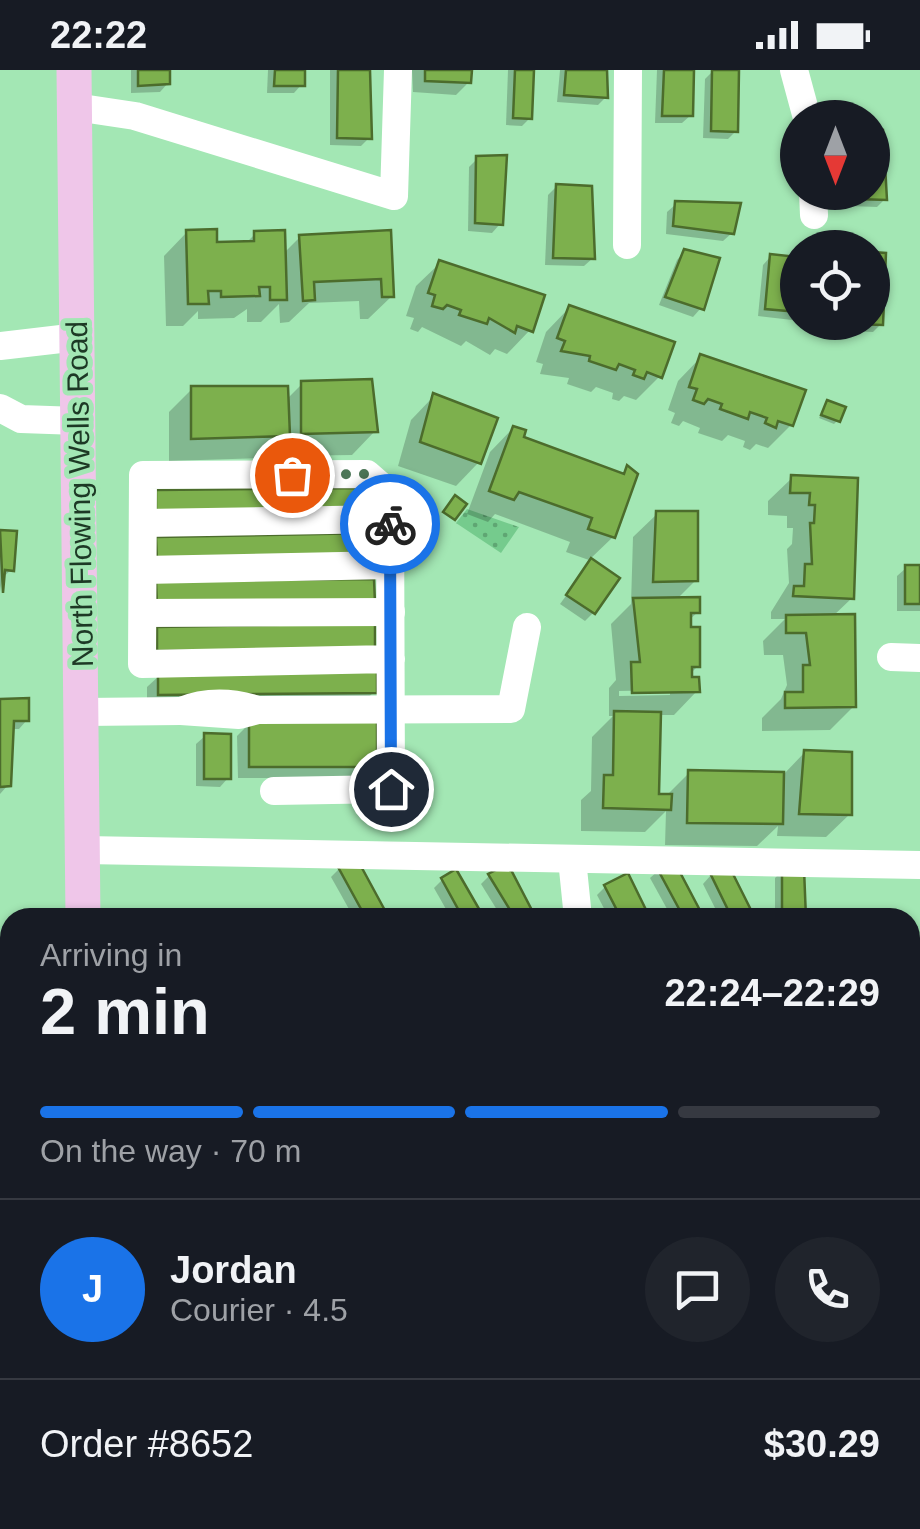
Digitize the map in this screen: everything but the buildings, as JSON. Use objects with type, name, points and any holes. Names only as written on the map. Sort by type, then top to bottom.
[{"type":"main road","name":"North Flowing Wells Road","points":[[74,70],[84,908]]},
{"type":"street","points":[[74,107],[136,116],[394,196],[398,70]]},
{"type":"street","points":[[627,245],[628,70]]},
{"type":"street","points":[[794,70],[802,100]]},
{"type":"street","points":[[0,346],[78,337]]},
{"type":"street","points":[[0,408],[22,419],[78,422]]},
{"type":"street","points":[[274,790],[391,789],[391,659],[391,612],[391,566],[390,494],[366,474],[143,475],[142,664],[391,659]]},
{"type":"street","points":[[143,523],[390,518]]},
{"type":"street","points":[[143,570],[391,566]]},
{"type":"street","points":[[143,613],[391,612]]},
{"type":"street","points":[[83,712],[181,711],[196,704],[239,704],[258,710],[510,709],[527,627]]},
{"type":"street","points":[[891,657],[920,658]]},
{"type":"street","points":[[84,850],[920,865]]},
{"type":"street","points":[[572,858],[577,908]]},
{"type":"green space","points":[[467,509],[519,527],[501,553],[456,523]]},
{"type":"way so far","points":[[292,475],[366,474],[390,494],[390,524]]},
{"type":"route","points":[[390,524],[391,789]]}]
